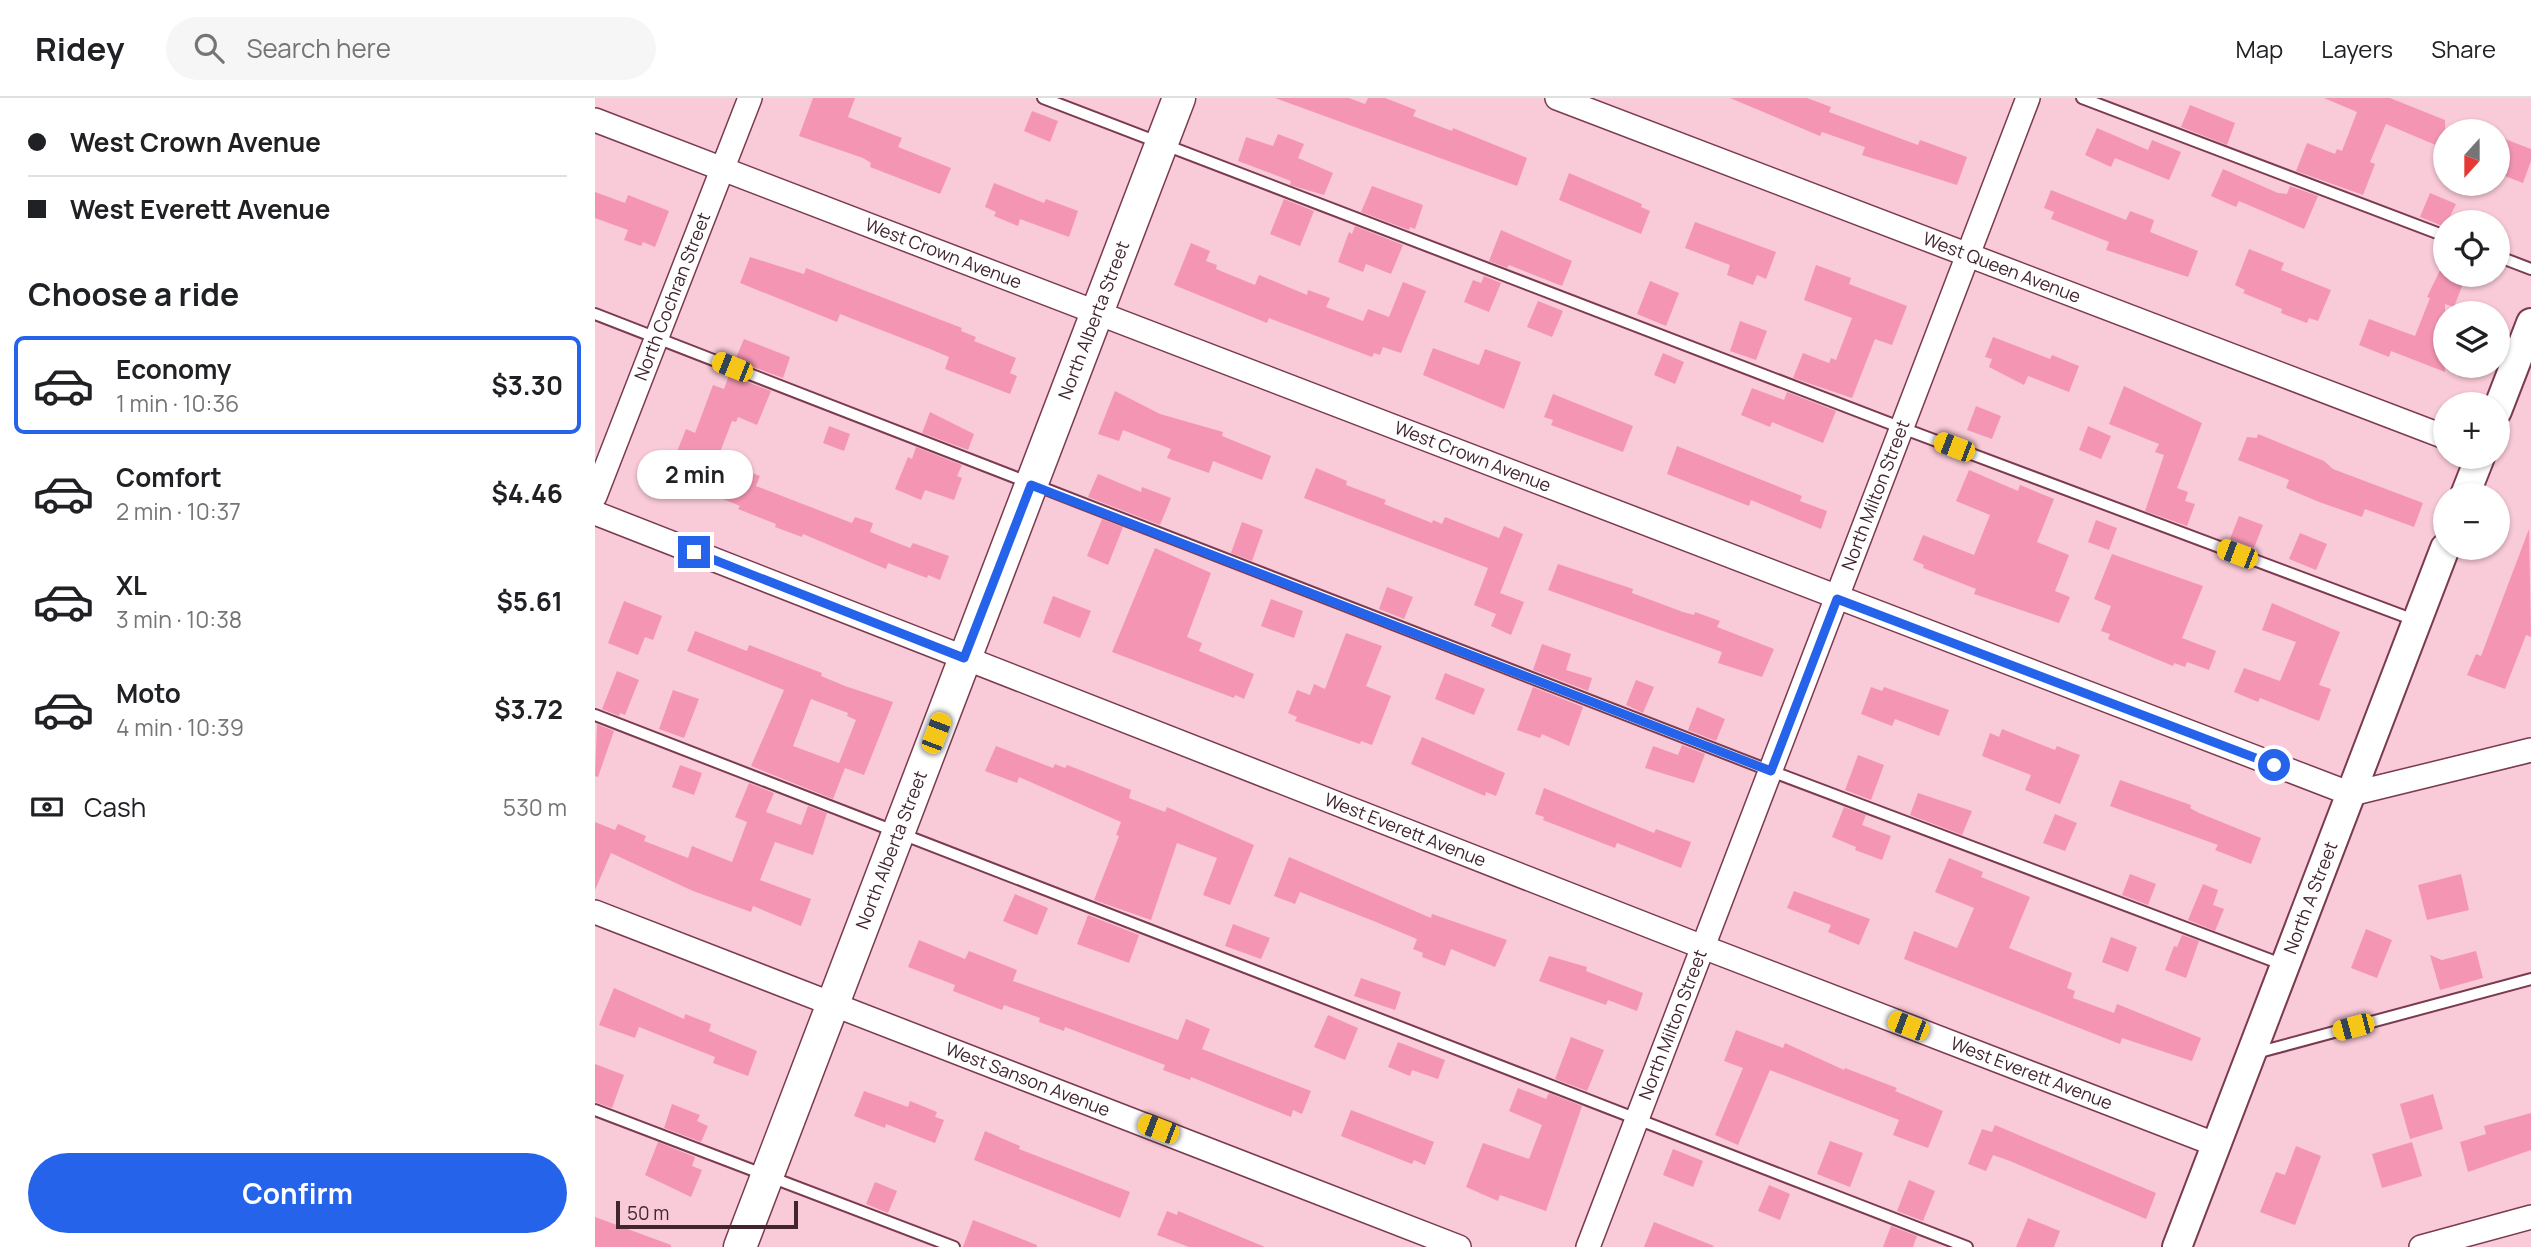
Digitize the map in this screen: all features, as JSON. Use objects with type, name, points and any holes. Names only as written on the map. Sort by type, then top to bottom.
[{"type":"main road","name":"North Alberta Street","points":[[740,1247],[1179,98]]},
{"type":"street","name":"North Cochran Street","points":[[595,496],[750,98]]},
{"type":"street","name":"West Queen Avenue","points":[[1557,98],[2433,432]]},
{"type":"street","name":"North Milton Street","points":[[1588,1247],[2028,98]]},
{"type":"street","name":"West Crown Avenue","points":[[595,120],[1837,599],[2351,794]]},
{"type":"street","points":[[2504,392],[2531,323]]},
{"type":"street","name":"West Everett Avenue","points":[[595,513],[1703,947],[2217,1145]]},
{"type":"street","name":"North A Street","points":[[2178,1247],[2440,560]]},
{"type":"street","points":[[2351,794],[2531,750]]},
{"type":"street","name":"West Sanson Avenue","points":[[595,912],[1459,1247]]},
{"type":"street","points":[[2421,1247],[2531,1217]]},
{"type":"lane","points":[[1043,98],[1902,428],[2417,621]]},
{"type":"lane","points":[[2082,98],[2433,231]]},
{"type":"lane","points":[[2510,261],[2531,269]]},
{"type":"lane","points":[[595,314],[1771,771],[2284,965]]},
{"type":"lane","points":[[595,715],[1967,1247]]},
{"type":"lane","points":[[2251,1054],[2531,979]]},
{"type":"lane","points":[[595,1110],[954,1247]]},
{"type":"building","points":[[813,98],[855,98],[848,117],[902,138],[898,147],[951,168],[940,194],[870,167],[871,163],[863,158],[799,136]]},
{"type":"building","points":[[1275,98],[1349,98],[1365,104],[1368,98],[1385,98],[1416,110],[1413,116],[1452,131],[1453,128],[1527,158],[1517,186]]},
{"type":"building","points":[[1730,98],[1807,98],[1831,107],[1829,112],[1918,145],[1920,140],[1967,157],[1957,185],[1862,155],[1865,147],[1822,132],[1820,136]]},
{"type":"building","points":[[2324,98],[2390,98],[2442,119],[2433,119],[2433,144],[2386,124],[2370,162],[2375,164],[2363,195],[2296,171],[2307,143],[2335,154],[2337,149],[2342,151],[2357,112]]},
{"type":"building","points":[[2190,105],[2235,123],[2227,145],[2181,127]]},
{"type":"building","points":[[1032,111],[1058,121],[1050,142],[1024,131]]},
{"type":"building","points":[[2097,128],[2148,150],[2152,140],[2181,152],[2169,180],[2115,158],[2111,167],[2085,155]]},
{"type":"building","points":[[1278,134],[1304,144],[1298,158],[1333,173],[1324,195],[1290,185],[1291,181],[1238,161],[1246,137],[1273,146]]},
{"type":"building","points":[[2510,141],[2531,149],[2531,161],[2523,183],[2510,178]]},
{"type":"building","points":[[2223,169],[2278,193],[2287,194],[2290,186],[2318,196],[2304,229],[2239,201],[2236,207],[2211,196]]},
{"type":"building","points":[[1569,173],[1642,204],[1641,207],[1650,211],[1641,234],[1559,200]]},
{"type":"building","points":[[994,183],[1044,203],[1046,199],[1078,211],[1069,237],[1020,219],[1018,226],[994,216],[996,212],[985,207]]},
{"type":"building","points":[[1372,186],[1423,205],[1415,229],[1410,227],[1409,230],[1361,212]]},
{"type":"building","points":[[2051,190],[2126,220],[2130,211],[2154,220],[2150,232],[2198,251],[2188,277],[2106,250],[2109,242],[2051,219],[2054,212],[2044,208]]},
{"type":"building","points":[[595,192],[625,203],[628,195],[669,211],[655,247],[643,242],[641,246],[624,240],[628,230],[595,218]]},
{"type":"building","points":[[2430,193],[2456,204],[2453,210],[2433,210],[2433,222],[2420,217]]},
{"type":"building","points":[[1284,199],[1314,211],[1300,246],[1270,234]]},
{"type":"building","points":[[1695,222],[1776,252],[1766,279],[1757,275],[1753,285],[1727,275],[1730,265],[1685,248]]},
{"type":"building","points":[[1355,226],[1403,245],[1391,274],[1366,264],[1363,272],[1338,262],[1349,232],[1352,234]]},
{"type":"building","points":[[1501,230],[1572,261],[1562,286],[1509,265],[1507,268],[1489,261]]},
{"type":"building","points":[[1191,243],[1210,251],[1206,261],[1217,265],[1216,269],[1255,285],[1259,275],[1307,295],[1308,290],[1330,298],[1326,307],[1363,321],[1368,309],[1389,317],[1403,282],[1426,291],[1401,353],[1383,347],[1380,355],[1374,353],[1372,357],[1269,318],[1267,323],[1174,285]]},
{"type":"building","points":[[2249,249],[2284,263],[2281,270],[2331,290],[2318,321],[2309,318],[2307,323],[2281,313],[2282,309],[2243,293],[2245,290],[2235,285]]},
{"type":"building","points":[[750,257],[804,274],[806,268],[962,328],[961,331],[976,337],[974,341],[1016,358],[1010,373],[1017,376],[1010,394],[945,369],[949,357],[930,349],[840,314],[837,322],[740,283]]},
{"type":"building","points":[[1816,265],[1851,278],[1849,284],[1907,306],[1892,345],[1875,339],[1852,398],[1793,378],[1803,353],[1829,363],[1831,358],[1836,360],[1852,318],[1804,300]]},
{"type":"building","points":[[1484,276],[1501,283],[1489,312],[1464,302],[1473,280],[1481,283]]},
{"type":"building","points":[[1650,281],[1679,293],[1666,326],[1637,314]]},
{"type":"building","points":[[2433,285],[2433,287],[2462,287],[2456,301],[2433,301],[2433,367],[2391,351],[2389,357],[2359,345],[2369,319],[2415,336],[2430,298],[2427,297]]},
{"type":"building","points":[[1538,301],[1563,311],[1552,337],[1527,327]]},
{"type":"building","points":[[1740,321],[1767,331],[1756,360],[1730,351]]},
{"type":"building","points":[[1993,337],[2050,359],[2052,355],[2079,366],[2069,392],[2028,376],[2024,385],[1989,367],[1992,359],[1985,357]]},
{"type":"building","points":[[744,339],[790,357],[783,378],[735,360]]},
{"type":"building","points":[[1433,348],[1479,365],[1485,349],[1521,362],[1504,409],[1423,375]]},
{"type":"building","points":[[1663,353],[1684,362],[1675,384],[1654,375]]},
{"type":"building","points":[[729,375],[771,391],[757,425],[738,417],[736,422],[732,421],[717,460],[760,476],[756,486],[852,523],[855,517],[873,523],[870,532],[910,548],[913,543],[949,556],[940,580],[928,575],[927,578],[888,563],[886,569],[803,534],[802,537],[775,527],[776,524],[738,509],[740,506],[704,491],[703,494],[671,481],[681,456],[676,454],[686,429],[695,433],[713,385],[724,389]]},
{"type":"building","points":[[2124,386],[2202,423],[2177,488],[2188,492],[2185,501],[2195,504],[2187,526],[2145,511],[2164,455],[2155,452],[2159,444],[2109,424]]},
{"type":"building","points":[[1752,388],[1784,400],[1787,392],[1836,411],[1823,443],[1772,422],[1770,427],[1741,415]]},
{"type":"building","points":[[1115,391],[1160,414],[1223,432],[1222,436],[1271,456],[1262,480],[1213,461],[1209,473],[1167,458],[1171,449],[1123,430],[1119,441],[1098,434]]},
{"type":"building","points":[[1553,394],[1633,426],[1623,452],[1551,425],[1553,420],[1544,417]]},
{"type":"building","points":[[1976,406],[2001,416],[1992,439],[1967,430]]},
{"type":"building","points":[[930,412],[974,434],[968,450],[922,433]]},
{"type":"building","points":[[829,426],[850,434],[844,451],[823,443]]},
{"type":"building","points":[[2088,426],[2111,436],[2101,459],[2079,450]]},
{"type":"building","points":[[2258,434],[2324,461],[2333,469],[2423,503],[2414,527],[2365,509],[2362,517],[2319,502],[2286,488],[2289,480],[2238,460],[2247,437],[2257,438]]},
{"type":"building","points":[[1677,446],[1802,496],[1800,501],[1827,511],[1821,529],[1751,500],[1749,506],[1667,474]]},
{"type":"building","points":[[916,447],[962,465],[957,476],[962,478],[954,500],[925,490],[921,500],[895,489],[908,457],[912,459]]},
{"type":"building","points":[[1316,468],[1347,481],[1346,485],[1386,500],[1384,504],[1432,523],[1433,520],[1442,524],[1445,517],[1499,538],[1504,526],[1523,534],[1500,593],[1524,602],[1511,635],[1491,626],[1496,614],[1474,605],[1488,568],[1304,498]]},
{"type":"building","points":[[1969,470],[2018,491],[2020,485],[2054,499],[2037,542],[2069,555],[2055,591],[2070,597],[2059,623],[1974,594],[1976,589],[1923,568],[1924,565],[1913,560],[1923,535],[1974,555],[1990,515],[1956,501]]},
{"type":"building","points":[[1098,474],[1141,492],[1142,487],[1171,498],[1160,525],[1088,497]]},
{"type":"building","points":[[2239,516],[2263,525],[2254,548],[2230,539]]},
{"type":"building","points":[[1102,519],[1123,527],[1108,565],[1087,556]]},
{"type":"building","points":[[2096,520],[2117,528],[2109,550],[2088,542]]},
{"type":"building","points":[[1242,522],[1263,530],[1252,561],[1231,553]]},
{"type":"building","points":[[2529,529],[2531,637],[2526,635],[2505,689],[2467,675],[2476,654],[2481,656]]},
{"type":"building","points":[[2300,533],[2327,544],[2316,570],[2289,559]]},
{"type":"building","points":[[1155,548],[1211,573],[1187,637],[1202,643],[1199,651],[1254,674],[1244,699],[1235,695],[1234,698],[1112,652]]},
{"type":"building","points":[[2112,554],[2203,586],[2182,638],[2216,651],[2209,670],[2187,662],[2185,667],[2174,663],[2173,666],[2108,639],[2110,634],[2101,631],[2111,606],[2094,599]]},
{"type":"building","points":[[1558,564],[1633,589],[1632,593],[1683,612],[1694,615],[1695,612],[1720,621],[1717,627],[1774,649],[1762,677],[1718,663],[1722,652],[1548,590]]},
{"type":"building","points":[[1387,587],[1413,597],[1404,619],[1379,609]]},
{"type":"building","points":[[1053,596],[1091,611],[1080,638],[1043,623]]},
{"type":"building","points":[[1271,599],[1303,611],[1294,638],[1261,626]]},
{"type":"building","points":[[624,601],[662,616],[653,640],[645,637],[638,655],[608,643]]},
{"type":"building","points":[[2272,603],[2340,632],[2319,685],[2331,689],[2319,721],[2260,698],[2258,702],[2234,692],[2244,668],[2280,681],[2296,642],[2262,630]]},
{"type":"building","points":[[695,631],[747,651],[749,645],[822,673],[821,676],[845,686],[893,702],[864,775],[845,768],[833,799],[751,766],[784,690],[687,651]],"holes":[[[811,699],[848,713],[847,716],[856,720],[839,763],[793,746]]]},
{"type":"building","points":[[1346,633],[1382,646],[1366,686],[1391,696],[1372,745],[1361,741],[1360,744],[1295,721],[1297,717],[1288,713],[1297,690],[1310,695],[1314,684],[1325,689]]},
{"type":"building","points":[[1542,644],[1571,654],[1566,670],[1592,678],[1588,691],[1533,670]]},
{"type":"building","points":[[617,671],[639,680],[625,715],[620,713],[619,716],[602,709]]},
{"type":"building","points":[[1445,673],[1485,689],[1474,715],[1435,699]]},
{"type":"building","points":[[1636,680],[1654,687],[1643,713],[1626,705]]},
{"type":"building","points":[[1533,687],[1583,707],[1569,746],[1542,734],[1540,738],[1517,730]]},
{"type":"building","points":[[1871,687],[1882,691],[1884,687],[1949,710],[1939,736],[1895,719],[1892,726],[1861,714]]},
{"type":"building","points":[[673,690],[699,699],[684,738],[659,729]]},
{"type":"building","points":[[1697,707],[1725,719],[1716,741],[1688,730]]},
{"type":"building","points":[[597,724],[614,731],[598,777],[595,776]]},
{"type":"building","points":[[2002,729],[2055,750],[2057,746],[2080,755],[2060,804],[2025,790],[2031,775],[1982,756],[1990,733],[1999,737]]},
{"type":"building","points":[[1422,737],[1505,773],[1496,796],[1486,792],[1485,796],[1411,764]]},
{"type":"building","points":[[1682,745],[1705,754],[1694,783],[1645,768],[1653,746],[1678,755]]},
{"type":"building","points":[[996,746],[1053,768],[1055,764],[1065,768],[1067,765],[1131,790],[1129,798],[1165,812],[1167,807],[1254,845],[1230,905],[1203,895],[1217,858],[1177,843],[1151,920],[1094,900],[1119,836],[1116,835],[1121,822],[1019,777],[1017,783],[985,771]]},
{"type":"building","points":[[1858,755],[1884,765],[1871,800],[1845,790]]},
{"type":"building","points":[[680,765],[702,773],[694,795],[672,787]]},
{"type":"building","points":[[2120,780],[2191,805],[2190,808],[2199,813],[2261,838],[2251,864],[2215,850],[2218,845],[2110,806]]},
{"type":"building","points":[[749,783],[774,793],[766,812],[801,825],[808,806],[827,813],[813,855],[775,842],[760,880],[811,899],[801,926],[753,906],[751,912],[693,891],[611,853],[595,890],[595,822],[615,830],[618,824],[646,836],[644,841],[688,858],[692,846],[732,862],[747,822],[735,817]]},
{"type":"building","points":[[1544,788],[1654,833],[1656,829],[1691,842],[1681,868],[1617,843],[1615,848],[1543,820],[1544,817],[1535,814]]},
{"type":"building","points":[[1918,793],[1972,811],[1962,835],[1910,815]]},
{"type":"building","points":[[1844,807],[1866,815],[1862,825],[1891,836],[1882,860],[1855,850],[1856,847],[1832,837]]},
{"type":"building","points":[[2055,814],[2077,823],[2065,851],[2043,843]]},
{"type":"building","points":[[1289,857],[1431,918],[1432,914],[1507,940],[1495,967],[1451,949],[1445,966],[1422,957],[1423,953],[1413,949],[1417,939],[1376,922],[1300,892],[1295,904],[1274,896]]},
{"type":"building","points":[[1949,858],[1983,872],[1981,877],[2030,897],[2009,948],[2072,973],[2067,988],[2075,991],[2073,998],[2114,1013],[2117,1004],[2201,1038],[2192,1061],[2122,1038],[2120,1044],[1904,959],[1914,931],[1957,948],[1974,908],[1935,892]]},
{"type":"building","points":[[2130,874],[2156,884],[2148,905],[2122,895]]},
{"type":"building","points":[[2461,874],[2469,910],[2427,920],[2418,885]]},
{"type":"building","points":[[2203,884],[2218,890],[2213,905],[2224,909],[2215,931],[2188,920]]},
{"type":"building","points":[[1794,891],[1870,919],[1859,945],[1828,932],[1831,925],[1787,908]]},
{"type":"building","points":[[1015,894],[1048,908],[1037,935],[1003,921]]},
{"type":"building","points":[[1088,915],[1139,935],[1129,963],[1077,944]]},
{"type":"building","points":[[1233,924],[1270,938],[1261,959],[1225,946]]},
{"type":"building","points":[[2366,929],[2392,940],[2377,978],[2351,968]]},
{"type":"building","points":[[2182,935],[2199,941],[2186,978],[2165,970],[2174,946],[2177,947]]},
{"type":"building","points":[[2111,937],[2137,947],[2128,972],[2102,962]]},
{"type":"building","points":[[919,940],[965,959],[969,951],[1017,970],[1013,981],[1178,1040],[1186,1019],[1210,1029],[1202,1049],[1311,1091],[1302,1114],[1293,1110],[1291,1117],[1191,1077],[1190,1080],[1163,1070],[1165,1065],[1065,1027],[1064,1031],[1039,1022],[1040,1018],[1004,1005],[1002,1010],[953,991],[955,985],[908,967]]},
{"type":"building","points":[[2476,951],[2483,978],[2440,990],[2430,955],[2442,960]]},
{"type":"building","points":[[1549,956],[1587,967],[1586,971],[1643,993],[1637,1011],[1608,1000],[1606,1005],[1539,981]]},
{"type":"building","points":[[1361,978],[1401,992],[1395,1010],[1354,996]]},
{"type":"building","points":[[614,988],[684,1019],[685,1014],[711,1024],[709,1031],[757,1051],[748,1076],[713,1063],[715,1057],[639,1027],[635,1038],[599,1025]]},
{"type":"building","points":[[1328,1015],[1358,1028],[1345,1060],[1314,1047]]},
{"type":"building","points":[[1736,1030],[1783,1048],[1785,1043],[1844,1070],[1845,1068],[1897,1088],[1895,1091],[1943,1111],[1928,1148],[1893,1135],[1899,1120],[1770,1070],[1738,1145],[1715,1135],[1743,1068],[1724,1061]]},
{"type":"building","points":[[1571,1037],[1604,1050],[1587,1091],[1555,1079]]},
{"type":"building","points":[[1398,1042],[1445,1060],[1438,1079],[1412,1070],[1410,1076],[1388,1067]]},
{"type":"building","points":[[595,1064],[624,1075],[612,1108],[595,1102]]},
{"type":"building","points":[[1518,1088],[1546,1099],[1549,1093],[1582,1106],[1546,1211],[1500,1195],[1498,1201],[1466,1187],[1483,1143],[1529,1159],[1542,1125],[1509,1111]]},
{"type":"building","points":[[864,1091],[908,1107],[910,1101],[937,1112],[935,1117],[944,1120],[935,1143],[886,1124],[885,1128],[854,1116]]},
{"type":"building","points":[[2433,1094],[2443,1129],[2410,1139],[2400,1104]]},
{"type":"building","points":[[672,1104],[700,1115],[697,1121],[708,1126],[701,1142],[664,1128]]},
{"type":"building","points":[[1351,1110],[1434,1142],[1425,1165],[1414,1160],[1412,1164],[1341,1136]]},
{"type":"building","points":[[2531,1113],[2531,1150],[2468,1172],[2460,1142],[2486,1134],[2484,1126]]},
{"type":"building","points":[[1995,1125],[2156,1193],[2146,1219],[1993,1155],[1986,1171],[1968,1164],[1982,1129],[1992,1132]]},
{"type":"building","points":[[985,1131],[1020,1146],[1019,1149],[1130,1192],[1120,1218],[974,1160]]},
{"type":"building","points":[[1830,1141],[1863,1153],[1850,1187],[1817,1174]]},
{"type":"building","points":[[658,1142],[695,1157],[692,1166],[702,1170],[691,1197],[645,1175]]},
{"type":"building","points":[[2412,1142],[2422,1176],[2382,1188],[2372,1154]]},
{"type":"building","points":[[2296,1146],[2321,1156],[2295,1225],[2260,1212],[2276,1172],[2285,1175]]},
{"type":"building","points":[[1673,1149],[1703,1161],[1693,1187],[1663,1175]]},
{"type":"building","points":[[1909,1180],[1935,1191],[1923,1221],[1897,1211]]},
{"type":"building","points":[[875,1182],[897,1191],[888,1213],[866,1204]]},
{"type":"building","points":[[1769,1185],[1790,1194],[1780,1220],[1758,1211]]},
{"type":"building","points":[[1167,1211],[1177,1215],[1178,1211],[1265,1247],[1189,1247],[1157,1235]]},
{"type":"building","points":[[595,1217],[671,1245],[671,1247],[595,1247]]},
{"type":"building","points":[[2028,1218],[2060,1231],[2054,1247],[2016,1247]]},
{"type":"building","points":[[973,1220],[1037,1245],[1037,1247],[963,1247]]},
{"type":"building","points":[[1654,1222],[1714,1246],[1644,1247]]},
{"type":"building","points":[[1891,1226],[1917,1236],[1913,1247],[1883,1247]]},
{"type":"route","points":[[694,552],[964,658],[1031,485],[1771,771],[1837,599],[2274,765]]}]
